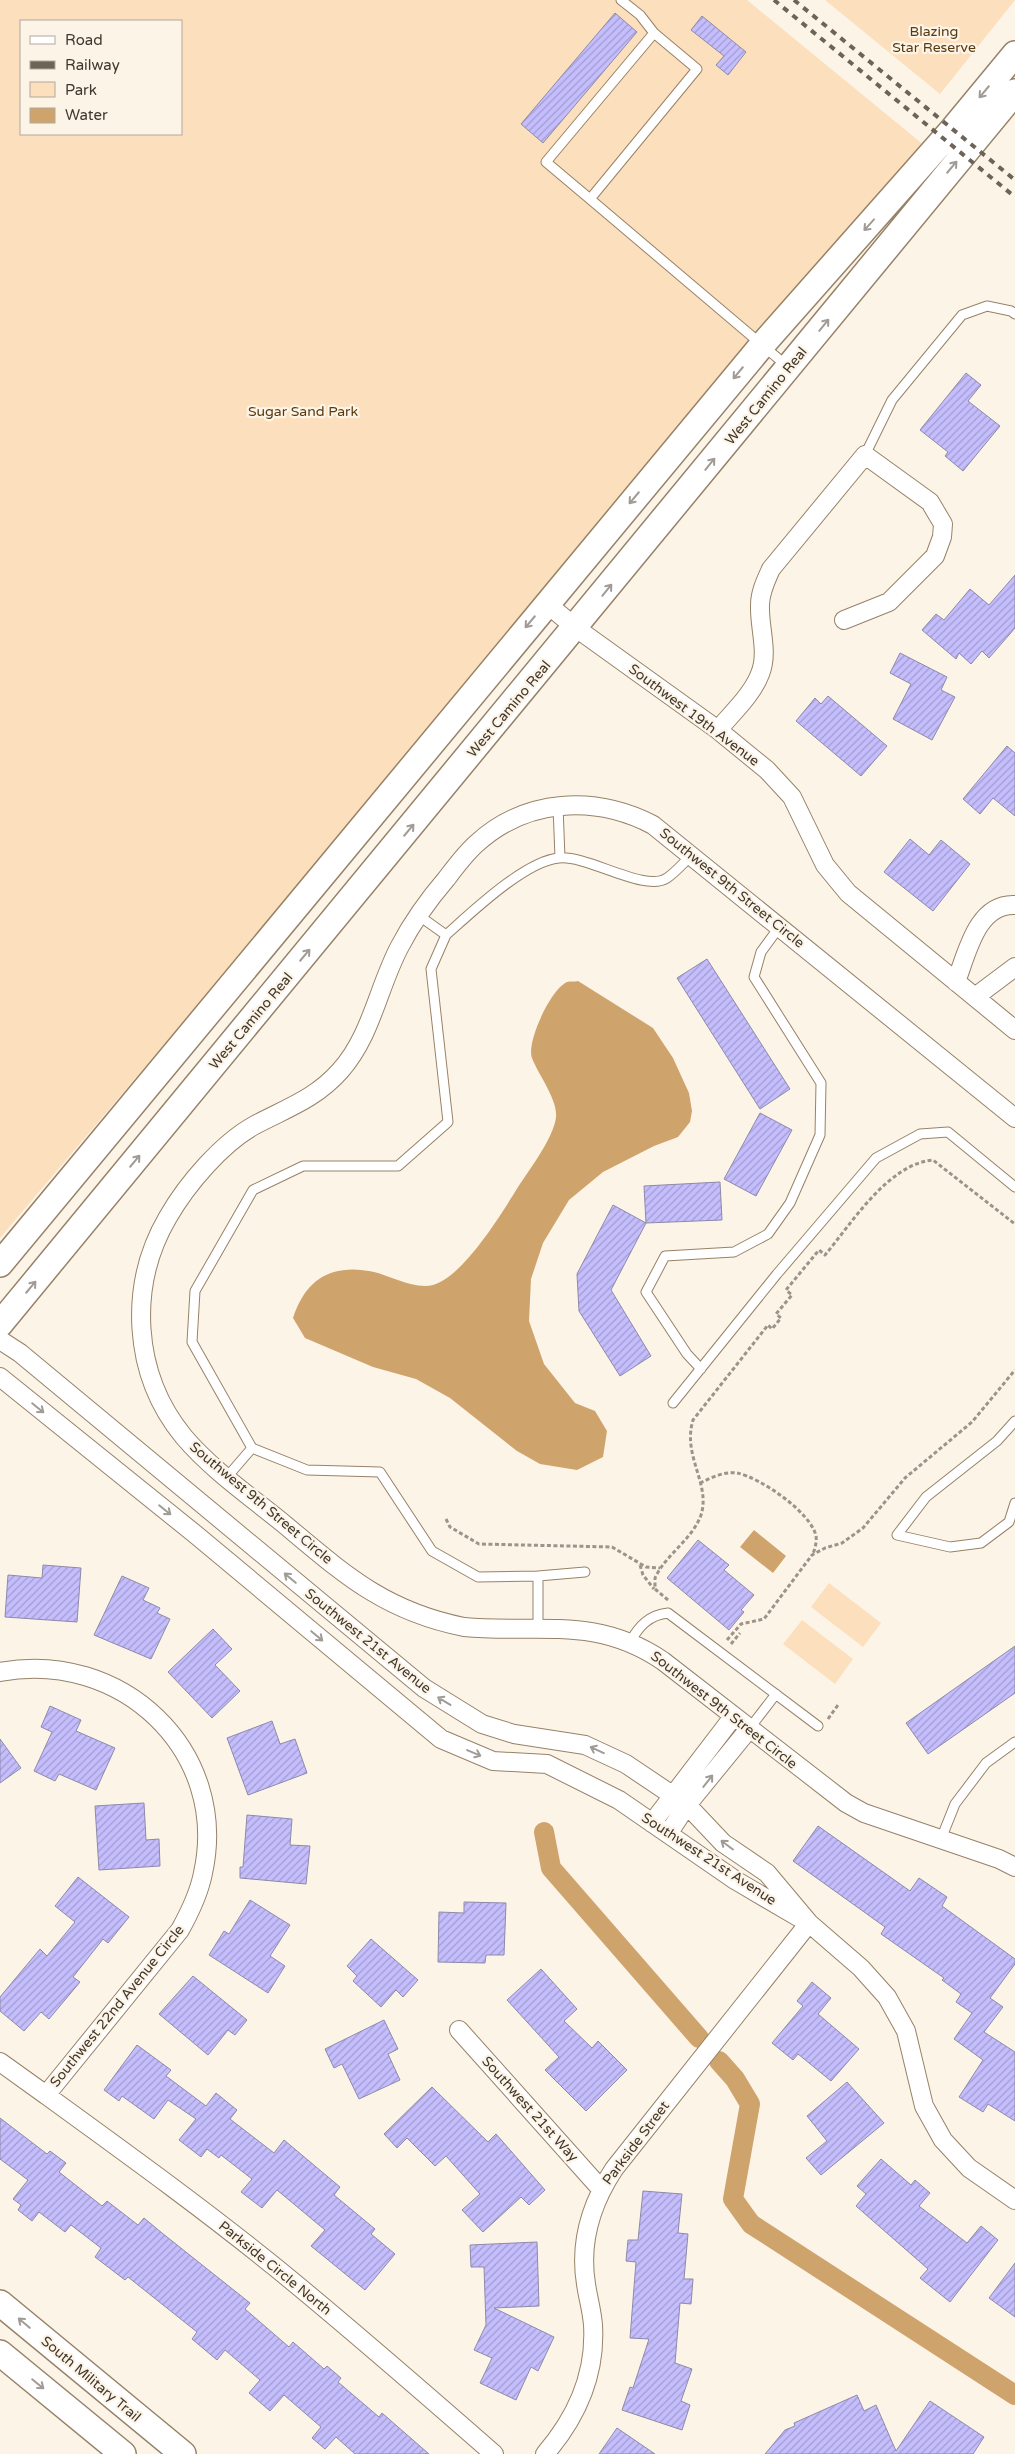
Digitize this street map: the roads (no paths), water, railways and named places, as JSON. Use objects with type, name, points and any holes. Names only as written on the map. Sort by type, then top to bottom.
[{"type":"street","points":[[0,1264],[546,603],[763,344],[949,134],[1015,54]]},
{"type":"street","name":"West Camino Real","points":[[0,1324],[1013,99]]},
{"type":"street","points":[[718,730],[750,692],[760,674],[764,654],[760,605],[763,586],[771,569],[865,455],[930,502],[943,524],[942,537],[935,556],[889,602],[844,620]]},
{"type":"street","name":"Southwest 19th Avenue","points":[[546,603],[576,628],[718,730],[767,770],[786,790],[801,813],[825,865],[848,893],[1015,1030]]},
{"type":"street","name":"Southwest 9th Street Circle","points":[[1015,1118],[669,836],[636,816],[600,806],[558,806],[524,814],[491,832],[463,858],[418,914],[400,946],[364,1037],[345,1065],[326,1085],[310,1097],[254,1126],[223,1149],[170,1214],[152,1250],[141,1302],[142,1338],[149,1373],[173,1422],[196,1450],[227,1477],[350,1578],[385,1601],[423,1617],[464,1626],[594,1631],[630,1642],[663,1661],[846,1803],[864,1813],[1015,1867]]},
{"type":"street","points":[[956,982],[979,926],[988,913],[997,906],[1015,904]]},
{"type":"street","points":[[975,997],[1015,967]]},
{"type":"street","name":"Southwest 21st Avenue","points":[[0,1340],[20,1353],[424,1688],[482,1724],[514,1734],[585,1745],[626,1764],[680,1800],[723,1843],[767,1873],[809,1923],[875,1981],[898,2014],[912,2050],[918,2088],[924,2106],[943,2140],[969,2168],[1015,2200]]},
{"type":"street","name":"Southwest 21st Avenue","points":[[0,1377],[195,1534],[441,1739],[493,1761],[547,1764],[619,1800],[735,1880],[809,1923]]},
{"type":"street","name":"Southwest 22nd Avenue Circle","points":[[0,1672],[35,1668],[75,1672],[113,1686],[131,1696],[162,1722],[186,1755],[194,1774],[205,1813],[206,1853],[198,1893],[187,1918],[168,1946],[46,2095],[0,2062]]},
{"type":"street","points":[[668,1834],[680,1800],[733,1717]]},
{"type":"street","points":[[652,1823],[680,1800],[749,1729]]},
{"type":"street","name":"Parkside Street","points":[[545,2454],[565,2429],[578,2405],[590,2366],[593,2326],[585,2274],[584,2246],[592,2210],[601,2189],[620,2161],[809,1923]]},
{"type":"street","name":"Southwest 21st Way","points":[[459,2030],[601,2189]]},
{"type":"street","name":"Parkside Circle North","points":[[46,2095],[166,2182],[274,2266],[380,2354],[494,2454]]},
{"type":"street","name":"South Military Trail","points":[[0,2303],[183,2454]]},
{"type":"street","points":[[0,2353],[123,2454]]},
{"type":"lane","points":[[590,199],[698,69],[654,33],[640,15],[621,0]]},
{"type":"lane","points":[[654,33],[546,162],[789,368]]},
{"type":"lane","points":[[865,455],[892,400],[962,315],[987,306],[1011,311],[1015,314]]},
{"type":"lane","points":[[558,806],[560,858]]},
{"type":"lane","points":[[585,1572],[538,1576],[478,1577],[432,1551],[380,1472],[307,1470],[252,1448],[192,1342],[195,1290],[252,1190],[303,1166],[398,1166],[448,1122],[431,969],[446,935],[495,892],[544,862],[560,858],[582,861],[645,882],[665,880],[692,855]]},
{"type":"lane","points":[[418,914],[446,935]]},
{"type":"lane","points":[[700,1368],[687,1354],[646,1292],[664,1256],[734,1252],[768,1234],[790,1203],[820,1135],[821,1083],[754,977],[761,952],[780,926]]},
{"type":"lane","points":[[672,1403],[777,1274],[876,1158],[920,1134],[948,1132],[1015,1187]]},
{"type":"lane","points":[[1015,1422],[997,1441],[926,1497],[897,1535],[950,1547],[981,1544],[1009,1522],[1015,1503]]},
{"type":"lane","points":[[227,1477],[252,1448]]},
{"type":"lane","points":[[538,1576],[538,1629]]},
{"type":"lane","points":[[630,1642],[638,1627],[650,1618],[668,1613],[818,1726]]},
{"type":"lane","points":[[749,1729],[776,1694]]},
{"type":"lane","points":[[941,1839],[955,1804],[986,1763],[1015,1742]]},
{"type":"water","points":[[578,981],[653,1028],[673,1058],[689,1093],[692,1111],[690,1122],[678,1137],[654,1146],[603,1172],[569,1200],[543,1243],[531,1279],[529,1321],[544,1364],[575,1403],[595,1411],[607,1431],[603,1457],[577,1470],[540,1464],[517,1451],[450,1398],[416,1379],[373,1367],[305,1338],[293,1318],[305,1293],[314,1283],[334,1272],[359,1270],[374,1272],[419,1286],[433,1285],[445,1280],[457,1270],[481,1243],[541,1153],[551,1134],[556,1110],[551,1095],[532,1058],[531,1050],[536,1029],[547,1005],[567,982]]},
{"type":"water","points":[[754,1530],[786,1556],[773,1573],[740,1547]]},
{"type":"waterway","points":[[544,1832],[551,1868],[699,2038]]},
{"type":"waterway","points":[[719,2061],[735,2079],[750,2104],[733,2199],[751,2224],[1015,2395]]},
{"type":"railway","points":[[774,0],[1015,197]]},
{"type":"railway","points":[[794,0],[1015,180]]},
{"type":"park label","name":"Blazing Star Reserve","points":[[934,40]]},
{"type":"park label","name":"Sugar Sand Park","points":[[303,411]]}]
